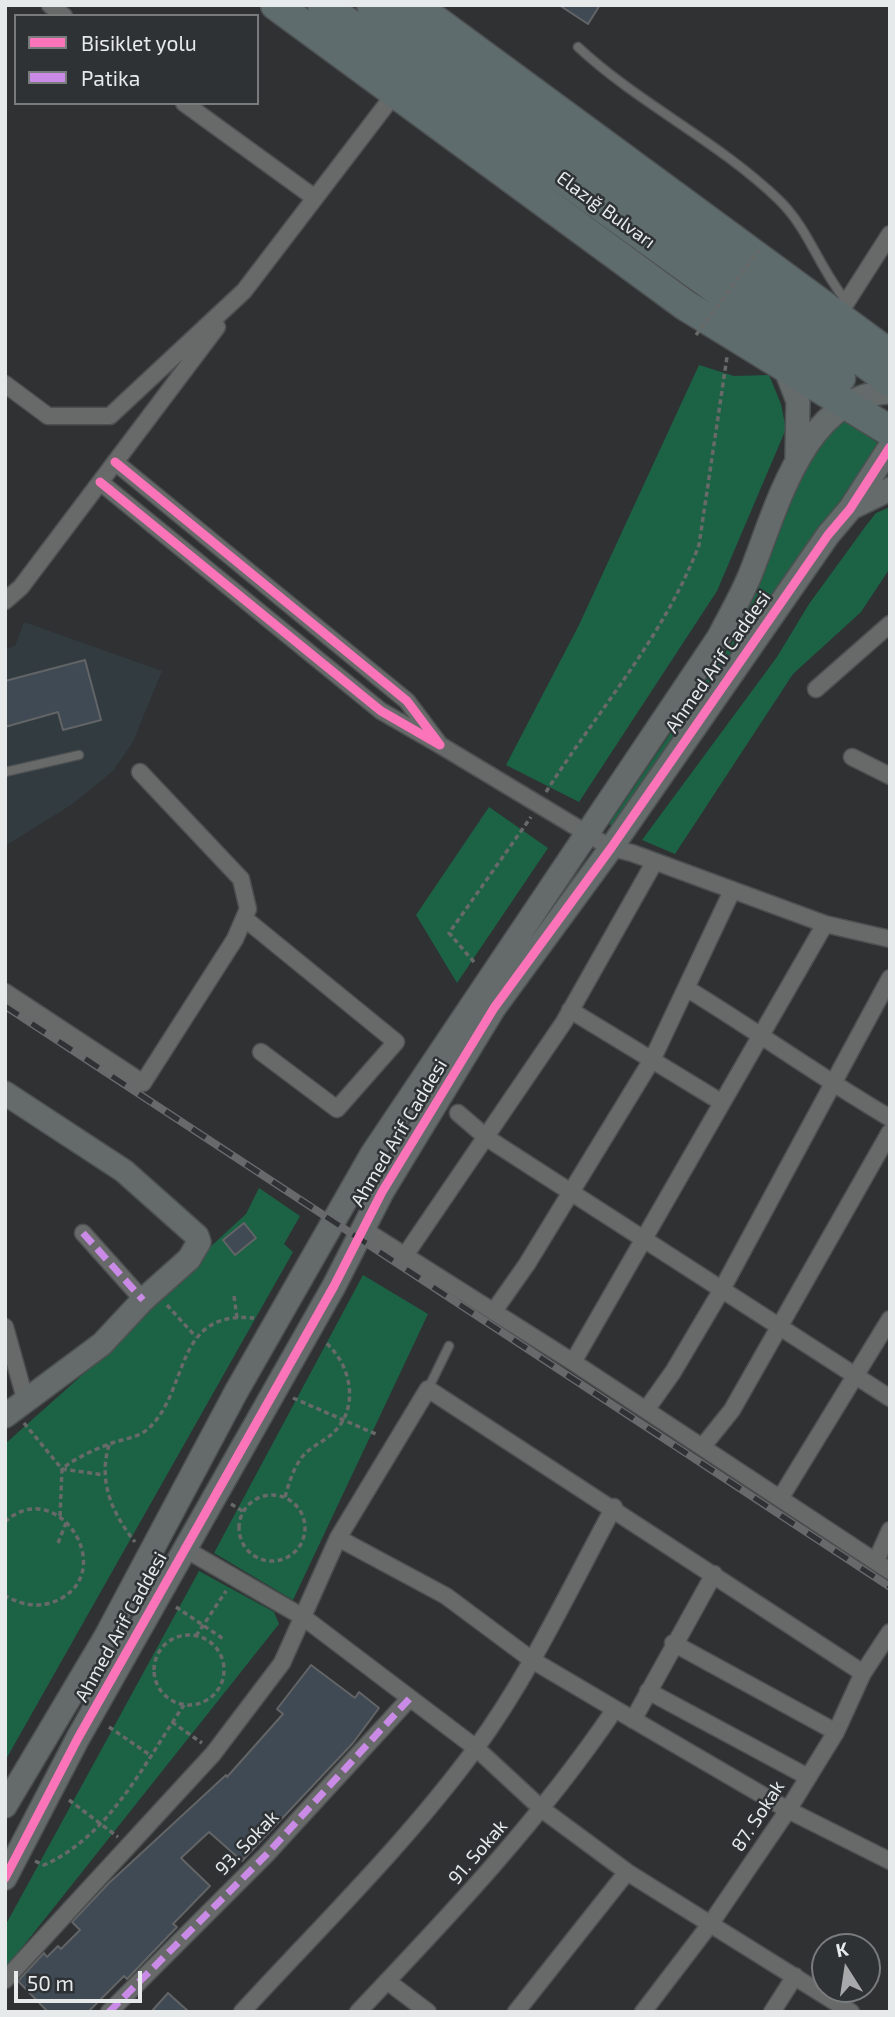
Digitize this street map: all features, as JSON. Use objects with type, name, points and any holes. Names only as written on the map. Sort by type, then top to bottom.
[{"type":"highway","points":[[276,5],[685,305],[784,365],[873,393],[890,431]]},
{"type":"highway","name":"Elazığ Bulvarı","points":[[323,5],[873,393]]},
{"type":"highway","name":"Elazığ Bulvarı","points":[[372,5],[451,62],[873,393],[890,414]]},
{"type":"highway","points":[[398,5],[451,62]]},
{"type":"highway","points":[[414,5],[842,309],[890,355]]},
{"type":"street","points":[[5,601],[21,587],[396,92]]},
{"type":"street","points":[[187,105],[315,198]]},
{"type":"street","points":[[842,309],[890,234]]},
{"type":"street","points":[[5,384],[48,416],[110,416],[244,291]]},
{"type":"street","name":"Ahmed Arif Caddesi","points":[[784,365],[798,401],[796,467]]},
{"type":"street","name":"Ahmed Arif Caddesi","points":[[5,1806],[104,1638],[236,1392],[372,1154],[584,833],[719,638],[749,578],[774,509],[811,438],[832,412],[873,393]]},
{"type":"street","name":"Ahmed Arif Caddesi","points":[[5,1878],[78,1738],[382,1192],[494,1008],[611,848],[828,535],[850,509],[890,447]]},
{"type":"street","points":[[115,462],[407,701],[440,746]]},
{"type":"street","points":[[100,482],[381,711],[584,833],[611,848],[632,853],[825,924],[890,939]]},
{"type":"street","name":"Ahmed Arif Caddesi","points":[[850,509],[890,489]]},
{"type":"street","points":[[816,689],[890,624]]},
{"type":"street","points":[[852,757],[890,776]]},
{"type":"street","points":[[5,992],[142,1083],[235,939],[248,909],[241,879],[140,772]]},
{"type":"street","points":[[406,1254],[487,1138],[570,1010],[654,863]]},
{"type":"street","points":[[494,1311],[527,1264],[653,1058],[733,891]]},
{"type":"street","points":[[244,918],[396,1042],[337,1110],[261,1052]]},
{"type":"street","points":[[573,1362],[825,924]]},
{"type":"street","points":[[646,1410],[721,1292],[831,1083],[890,978]]},
{"type":"street","points":[[686,988],[762,1034],[831,1083],[890,1118]]},
{"type":"street","points":[[570,1010],[722,1102]]},
{"type":"street","points":[[6,1094],[124,1171],[197,1236],[197,1248],[189,1259],[148,1296],[102,1344],[15,1410]]},
{"type":"street","points":[[458,1113],[487,1138],[721,1292],[890,1398]]},
{"type":"street","points":[[704,1446],[732,1410],[780,1329],[890,1132]]},
{"type":"street","points":[[363,1229],[704,1446],[890,1571]]},
{"type":"street","points":[[83,1233],[148,1296]]},
{"type":"street","points":[[781,1497],[890,1319]]},
{"type":"street","points":[[5,1327],[15,1410]]},
{"type":"street","points":[[5,1980],[214,1754],[282,1663],[338,1538],[428,1389],[614,1507],[863,1673]]},
{"type":"street","points":[[242,2012],[408,1829],[476,1748],[532,1660],[614,1507]]},
{"type":"street","points":[[876,1561],[890,1530]]},
{"type":"street","points":[[338,1538],[446,1596],[532,1660],[633,1720],[788,1810],[890,1861]]},
{"type":"street","points":[[185,1549],[303,1616],[476,1748],[543,1810],[626,1872],[851,2012]]},
{"type":"street","points":[[633,1720],[673,1643],[714,1574]]},
{"type":"street","name":"87. Sokak","points":[[643,2012],[711,1923],[788,1810],[836,1731],[863,1673],[890,1632]]},
{"type":"street","points":[[673,1643],[836,1731]]},
{"type":"street","points":[[648,1691],[808,1777]]},
{"type":"street","name":"93. Sokak","points":[[109,2012],[266,1855],[410,1698]]},
{"type":"street","name":"91. Sokak","points":[[358,2012],[464,1900],[543,1810],[615,1709]]},
{"type":"street","points":[[516,2012],[626,1872]]},
{"type":"street","points":[[772,2012],[795,1976]]},
{"type":"street","points":[[387,1981],[428,2012]]},
{"type":"lane","points":[[578,47],[777,198],[806,232],[842,309]]},
{"type":"lane","points":[[5,772],[79,755]]},
{"type":"lane","points":[[428,1389],[450,1346]]},
{"type":"path","points":[[696,335],[759,250]]},
{"type":"path","points":[[474,962],[449,933],[643,653],[688,573],[699,545],[727,356]]},
{"type":"path","points":[[148,1296],[196,1337]]},
{"type":"path","points":[[234,1296],[237,1318]]},
{"type":"path","points":[[62,1469],[109,1444],[136,1436],[155,1421],[196,1337],[214,1325],[237,1318],[254,1318]]},
{"type":"path","points":[[285,1497],[296,1466],[303,1456],[334,1432],[342,1421],[349,1401],[350,1386],[343,1363],[323,1341]]},
{"type":"path","points":[[291,1397],[378,1435]]},
{"type":"path","points":[[15,1410],[62,1469],[60,1516]]},
{"type":"path","points":[[109,1444],[104,1475],[109,1499],[135,1542]]},
{"type":"path","points":[[62,1469],[104,1475]]},
{"type":"path","points":[[264,1496],[285,1497],[294,1503],[305,1522],[301,1544],[285,1559],[262,1560],[245,1548],[239,1527],[244,1512],[254,1500],[264,1496]]},
{"type":"path","points":[[231,1504],[244,1512]]},
{"type":"path","points":[[5,1522],[12,1516],[40,1508],[60,1516],[83,1553],[84,1573],[67,1595],[44,1605],[30,1606],[6,1597]]},
{"type":"path","points":[[58,1542],[66,1523]]},
{"type":"path","points":[[197,1636],[227,1589]]},
{"type":"path","points":[[176,1607],[225,1640]]},
{"type":"path","points":[[185,1635],[197,1636],[216,1648],[224,1671],[216,1693],[196,1705],[184,1705],[164,1695],[157,1686],[154,1664],[165,1645],[185,1635]]},
{"type":"path","points":[[34,1861],[44,1865],[63,1856],[102,1824],[184,1705]]},
{"type":"path","points":[[172,1722],[214,1754]]},
{"type":"path","points":[[109,1727],[150,1755]]},
{"type":"path","points":[[69,1800],[102,1824]]},
{"type":"shaded area","points":[[24,622],[162,671],[133,742],[113,771],[71,805],[5,846],[5,649],[15,646]]},
{"type":"green space","points":[[699,365],[734,376],[769,375],[781,404],[786,429],[717,591],[579,802],[506,765],[579,625]]},
{"type":"green space","points":[[842,418],[879,444],[615,829],[609,824],[739,632],[811,453]]},
{"type":"green space","points":[[890,507],[890,568],[861,612],[793,674],[675,854],[642,840],[777,657],[809,604],[865,527],[876,513]]},
{"type":"green space","points":[[489,807],[548,848],[457,983],[416,915]]},
{"type":"green space","points":[[259,1188],[300,1216],[284,1244],[293,1252],[5,1761],[5,1444],[109,1351],[148,1304],[246,1214]]},
{"type":"green space","points":[[363,1275],[428,1314],[293,1600],[214,1553]]},
{"type":"green space","points":[[199,1571],[274,1612],[279,1624],[5,1969],[5,1926]]},
{"type":"building","points":[[559,5],[600,5],[588,24]]},
{"type":"building","points":[[85,660],[101,720],[63,730],[58,712],[5,727],[5,681]]},
{"type":"building","points":[[244,1223],[256,1238],[235,1255],[223,1240]]},
{"type":"building","points":[[311,1665],[355,1698],[359,1692],[379,1708],[353,1743],[242,1861],[209,1832],[181,1858],[210,1886],[173,1924],[177,1927],[127,1979],[124,1976],[88,2012],[48,2012],[18,1981],[44,1953],[47,1957],[58,1946],[61,1949],[80,1930],[72,1922],[109,1883],[226,1775],[227,1777],[283,1714],[277,1709]]},
{"type":"building","points":[[168,1993],[189,2012],[151,2012]]},
{"type":"railway","points":[[5,1006],[890,1587]]},
{"type":"marked path","points":[[83,1233],[143,1300]]},
{"type":"marked path","points":[[109,2012],[266,1855],[410,1698]]},
{"type":"cycle path","points":[[5,1878],[78,1738],[334,1286],[382,1192],[494,1008],[611,848],[828,535],[850,509],[890,447]]},
{"type":"cycle path","points":[[100,482],[381,711],[440,745],[407,701],[115,462]]}]
